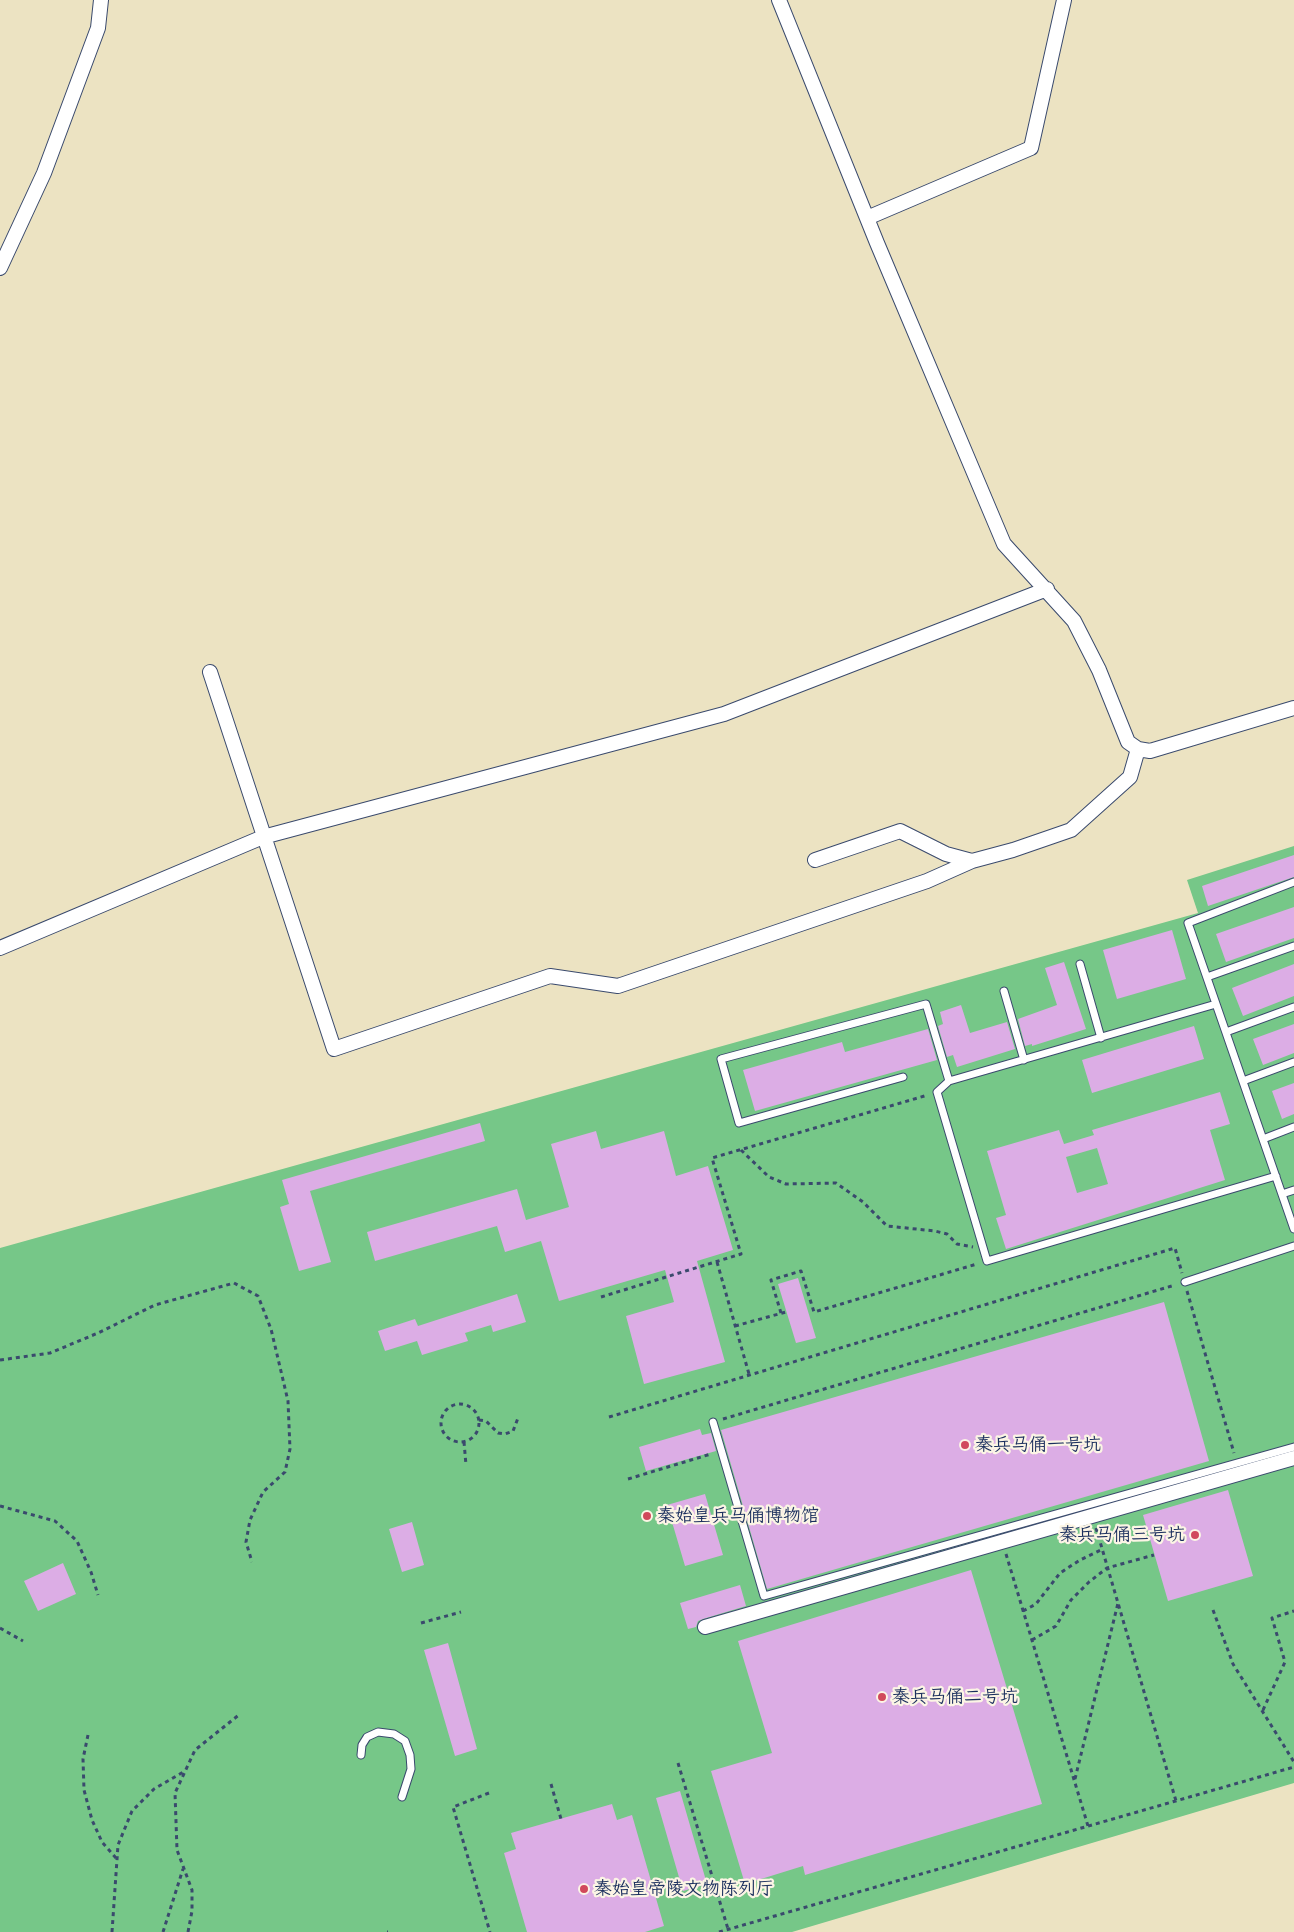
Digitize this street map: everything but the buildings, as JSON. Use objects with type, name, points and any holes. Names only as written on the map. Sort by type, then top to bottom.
[{"type":"street","points":[[0,268],[44,173],[98,28],[101,0]]},
{"type":"street","points":[[779,0],[867,218],[1004,544],[1074,620],[1100,670],[1128,742],[1138,749],[1150,751],[1294,708]]},
{"type":"street","points":[[867,218],[1031,148],[1064,0]]},
{"type":"street","points":[[0,948],[263,837],[724,714],[1047,589]]},
{"type":"street","points":[[210,672],[334,1049],[550,976],[618,986],[927,881],[972,860],[1014,850],[1071,830],[1130,777],[1138,749]]},
{"type":"street","points":[[816,860],[900,832],[946,854],[972,860]]},
{"type":"street","points":[[705,1627],[1294,1458]]},
{"type":"lane","points":[[1294,882],[1188,924],[1294,1229]]},
{"type":"lane","points":[[1207,977],[1294,946]]},
{"type":"lane","points":[[1080,964],[1101,1038]]},
{"type":"lane","points":[[1004,991],[1024,1060]]},
{"type":"lane","points":[[902,1077],[739,1123],[721,1059],[926,1004],[949,1082]]},
{"type":"lane","points":[[1216,1004],[949,1082],[937,1092],[987,1261],[1276,1176]]},
{"type":"lane","points":[[1226,1032],[1294,1007]]},
{"type":"lane","points":[[1243,1081],[1294,1062]]},
{"type":"lane","points":[[1263,1139],[1294,1127]]},
{"type":"lane","points":[[1282,1194],[1294,1190]]},
{"type":"lane","points":[[1185,1282],[1294,1246]]},
{"type":"lane","points":[[712,1422],[764,1596],[1294,1447]]},
{"type":"lane","points":[[361,1755],[362,1745],[367,1737],[378,1732],[394,1734],[405,1741],[410,1755],[411,1769],[402,1797]]},
{"type":"path","points":[[601,1297],[741,1254],[712,1158],[937,1092]]},
{"type":"path","points":[[740,1150],[769,1177],[786,1184],[836,1182],[863,1202],[887,1226],[935,1230],[947,1234],[957,1244],[984,1249]]},
{"type":"path","points":[[609,1417],[1175,1248],[1237,1463]]},
{"type":"path","points":[[781,1313],[771,1280],[801,1271],[814,1312],[987,1261]]},
{"type":"path","points":[[717,1262],[750,1375]]},
{"type":"path","points":[[712,1422],[1185,1282]]},
{"type":"path","points":[[0,1360],[50,1353],[98,1333],[154,1305],[234,1284],[258,1296],[271,1329],[288,1401],[290,1449],[285,1472],[262,1492],[250,1520],[246,1542],[252,1562]]},
{"type":"path","points":[[735,1326],[786,1312]]},
{"type":"path","points":[[456,1404],[468,1406],[474,1410],[479,1420],[477,1433],[464,1442],[454,1442],[444,1434],[441,1422],[446,1410],[456,1404]]},
{"type":"path","points":[[479,1420],[486,1420],[498,1433],[505,1434],[513,1431],[518,1418]]},
{"type":"path","points":[[464,1442],[466,1465]]},
{"type":"path","points":[[628,1479],[721,1451]]},
{"type":"path","points":[[0,1506],[55,1521],[77,1542],[91,1572],[98,1595]]},
{"type":"path","points":[[1093,1516],[1176,1801]]},
{"type":"path","points":[[1002,1542],[1088,1826]]},
{"type":"path","points":[[1023,1612],[1036,1604],[1060,1573],[1080,1560],[1103,1549]]},
{"type":"path","points":[[1032,1640],[1056,1626],[1071,1600],[1107,1568],[1154,1555]]},
{"type":"path","points":[[1074,1780],[1118,1603]]},
{"type":"path","points":[[1213,1610],[1233,1664],[1294,1762]]},
{"type":"path","points":[[1262,1710],[1285,1662],[1272,1618],[1294,1611]]},
{"type":"path","points":[[422,1624],[461,1612]]},
{"type":"path","points":[[0,1628],[23,1641]]},
{"type":"path","points":[[188,1932],[192,1911],[192,1890],[176,1850],[175,1793],[195,1750],[240,1714]]},
{"type":"path","points":[[88,1735],[83,1759],[84,1790],[98,1834],[116,1858]]},
{"type":"path","points":[[678,1763],[728,1929]]},
{"type":"path","points":[[719,1932],[1294,1767]]},
{"type":"path","points":[[112,1932],[118,1845],[132,1810],[154,1789],[185,1771]]},
{"type":"path","points":[[551,1784],[561,1819]]},
{"type":"path","points":[[489,1792],[453,1807],[490,1932]]},
{"type":"path","points":[[163,1932],[183,1868]]},
{"type":"green space","name":"秦始皇兵马俑博物馆","points":[[1294,846],[1294,1783],[792,1932],[0,1932],[0,1248],[1198,913],[1187,880]]},
{"type":"place","name":"秦兵马俑一号坑","points":[[965,1445]]},
{"type":"place","name":"秦始皇兵马俑博物馆","points":[[647,1516]]},
{"type":"place","name":"秦兵马俑三号坑","points":[[1195,1535]]},
{"type":"place","name":"秦兵马俑二号坑","points":[[882,1697]]},
{"type":"place","name":"秦始皇帝陵文物陈列厅","points":[[584,1889]]}]
